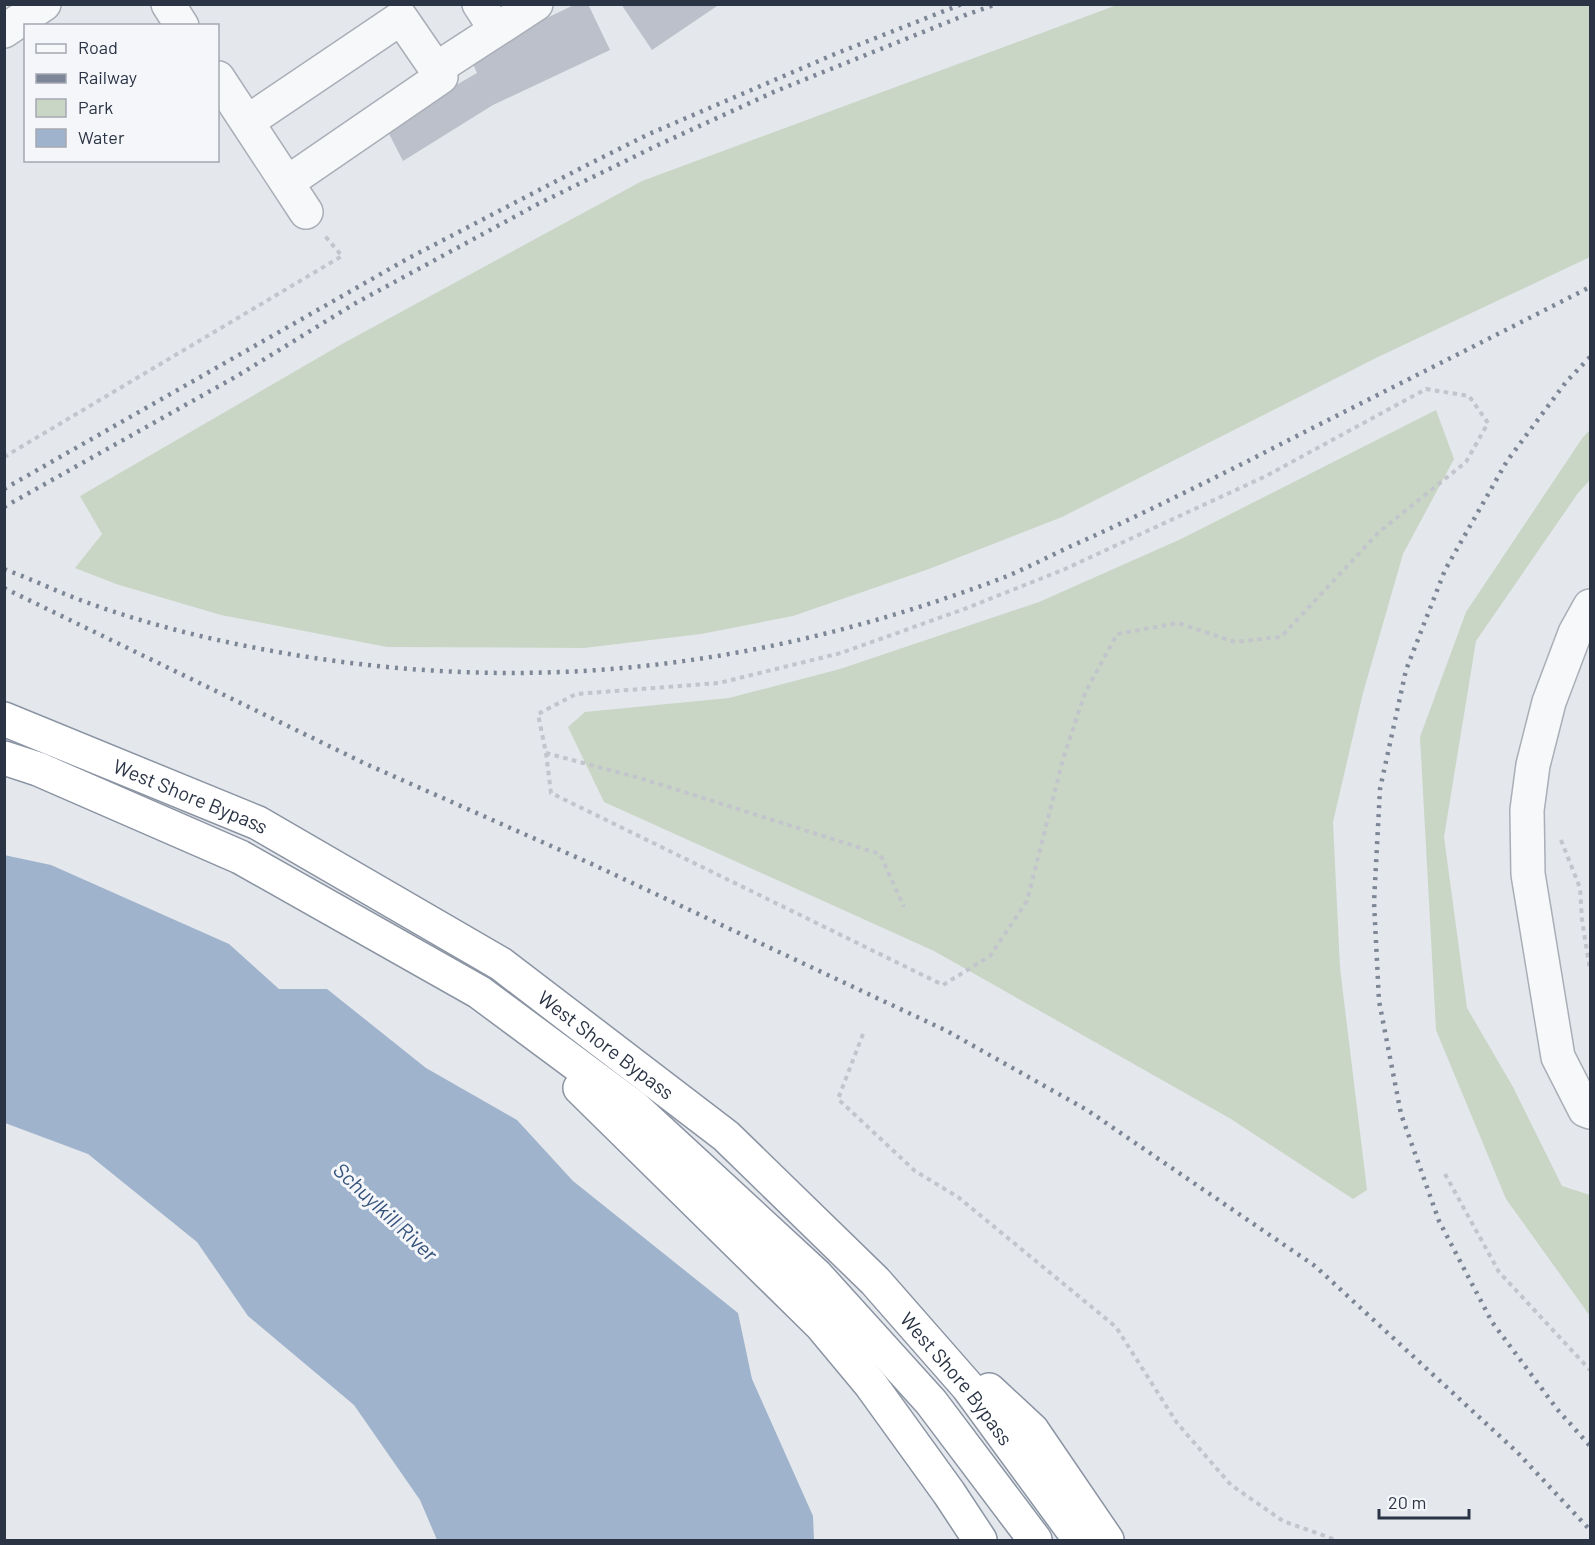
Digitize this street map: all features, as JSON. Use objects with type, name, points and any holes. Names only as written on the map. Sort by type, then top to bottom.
[{"type":"highway","name":"West Shore Bypass","points":[[4,719],[258,823],[501,964],[726,1136],[875,1281],[968,1386],[1080,1540]]},
{"type":"highway","name":"West Shore Bypass","points":[[4,758],[38,769],[240,857],[479,992],[634,1107],[816,1275],[932,1402],[1035,1540]]},
{"type":"highway","points":[[479,992],[645,1151],[821,1325],[871,1385],[980,1540]]},
{"type":"highway","points":[[875,1281],[1032,1430],[1107,1540]]},
{"type":"street","points":[[4,31],[44,4]]},
{"type":"street","points":[[168,4],[181,24]]},
{"type":"street","points":[[436,69],[487,17],[536,4]]},
{"type":"street","points":[[247,122],[401,18],[436,69],[441,77],[288,182]]},
{"type":"street","points":[[219,80],[306,212]]},
{"type":"street","points":[[1590,606],[1575,633],[1549,702],[1533,765],[1527,810],[1528,874],[1558,1057],[1585,1110],[1590,1112]]},
{"type":"path","points":[[4,457],[342,256],[306,212]]},
{"type":"path","points":[[1426,389],[1469,396],[1488,423],[1466,462],[1379,532],[1281,637],[1235,642],[1178,623],[1117,634],[1085,693],[1063,759],[1027,901],[990,956],[943,985],[551,793],[546,753],[538,714],[576,694],[719,682],[841,652],[967,608],[1065,569],[1266,476],[1426,389]]},
{"type":"path","points":[[546,753],[643,779],[880,854],[904,906]]},
{"type":"path","points":[[1558,832],[1580,888],[1582,920],[1590,970]]},
{"type":"path","points":[[863,1034],[838,1099],[915,1171],[958,1197],[1116,1327],[1177,1423],[1231,1485],[1283,1521],[1336,1540]]},
{"type":"path","points":[[1445,1174],[1499,1272],[1590,1370]]},
{"type":"green space","points":[[1117,5],[1590,5],[1590,257],[1378,357],[1062,517],[929,569],[793,616],[701,634],[584,648],[387,647],[221,615],[116,584],[75,568],[102,534],[80,496],[342,344],[642,181]]},
{"type":"green space","points":[[1436,410],[1454,459],[1403,554],[1363,693],[1333,822],[1340,968],[1367,1190],[1353,1199],[1231,1119],[934,951],[604,802],[568,727],[585,712],[729,698],[840,669],[1039,602],[1181,539]]},
{"type":"green space","points":[[1590,430],[1590,480],[1578,493],[1476,641],[1444,837],[1467,1008],[1513,1087],[1562,1186],[1590,1195],[1590,1316],[1506,1199],[1436,1030],[1420,737],[1466,612],[1583,437]]},
{"type":"water","name":"Schuylkill River","points":[[4,855],[51,865],[229,944],[279,989],[327,989],[426,1068],[517,1120],[573,1181],[738,1313],[752,1379],[813,1516],[814,1540],[437,1540],[420,1500],[354,1405],[248,1316],[197,1242],[88,1154],[5,1123]]},
{"type":"building","points":[[576,4],[588,4],[610,50],[493,105],[403,161],[385,126],[477,73],[469,55]]},
{"type":"building","points":[[621,4],[720,4],[652,50]]},
{"type":"railway","points":[[4,489],[407,259],[587,165],[649,134],[835,54],[962,4]]},
{"type":"railway","points":[[4,507],[237,376],[354,304],[538,204],[658,145],[776,91],[997,4]]},
{"type":"railway","points":[[4,569],[83,601],[143,621],[235,644],[328,660],[416,669],[502,673],[586,671],[669,663],[752,650],[834,631],[917,608],[1000,579],[1200,485],[1590,287]]},
{"type":"railway","points":[[1590,357],[1566,382],[1507,461],[1445,570],[1406,670],[1380,789],[1374,902],[1379,1001],[1401,1114],[1439,1221],[1492,1322],[1557,1409],[1590,1446]]},
{"type":"railway","points":[[4,588],[366,764],[594,865],[947,1031],[1087,1110],[1315,1266],[1517,1452],[1590,1530]]}]
